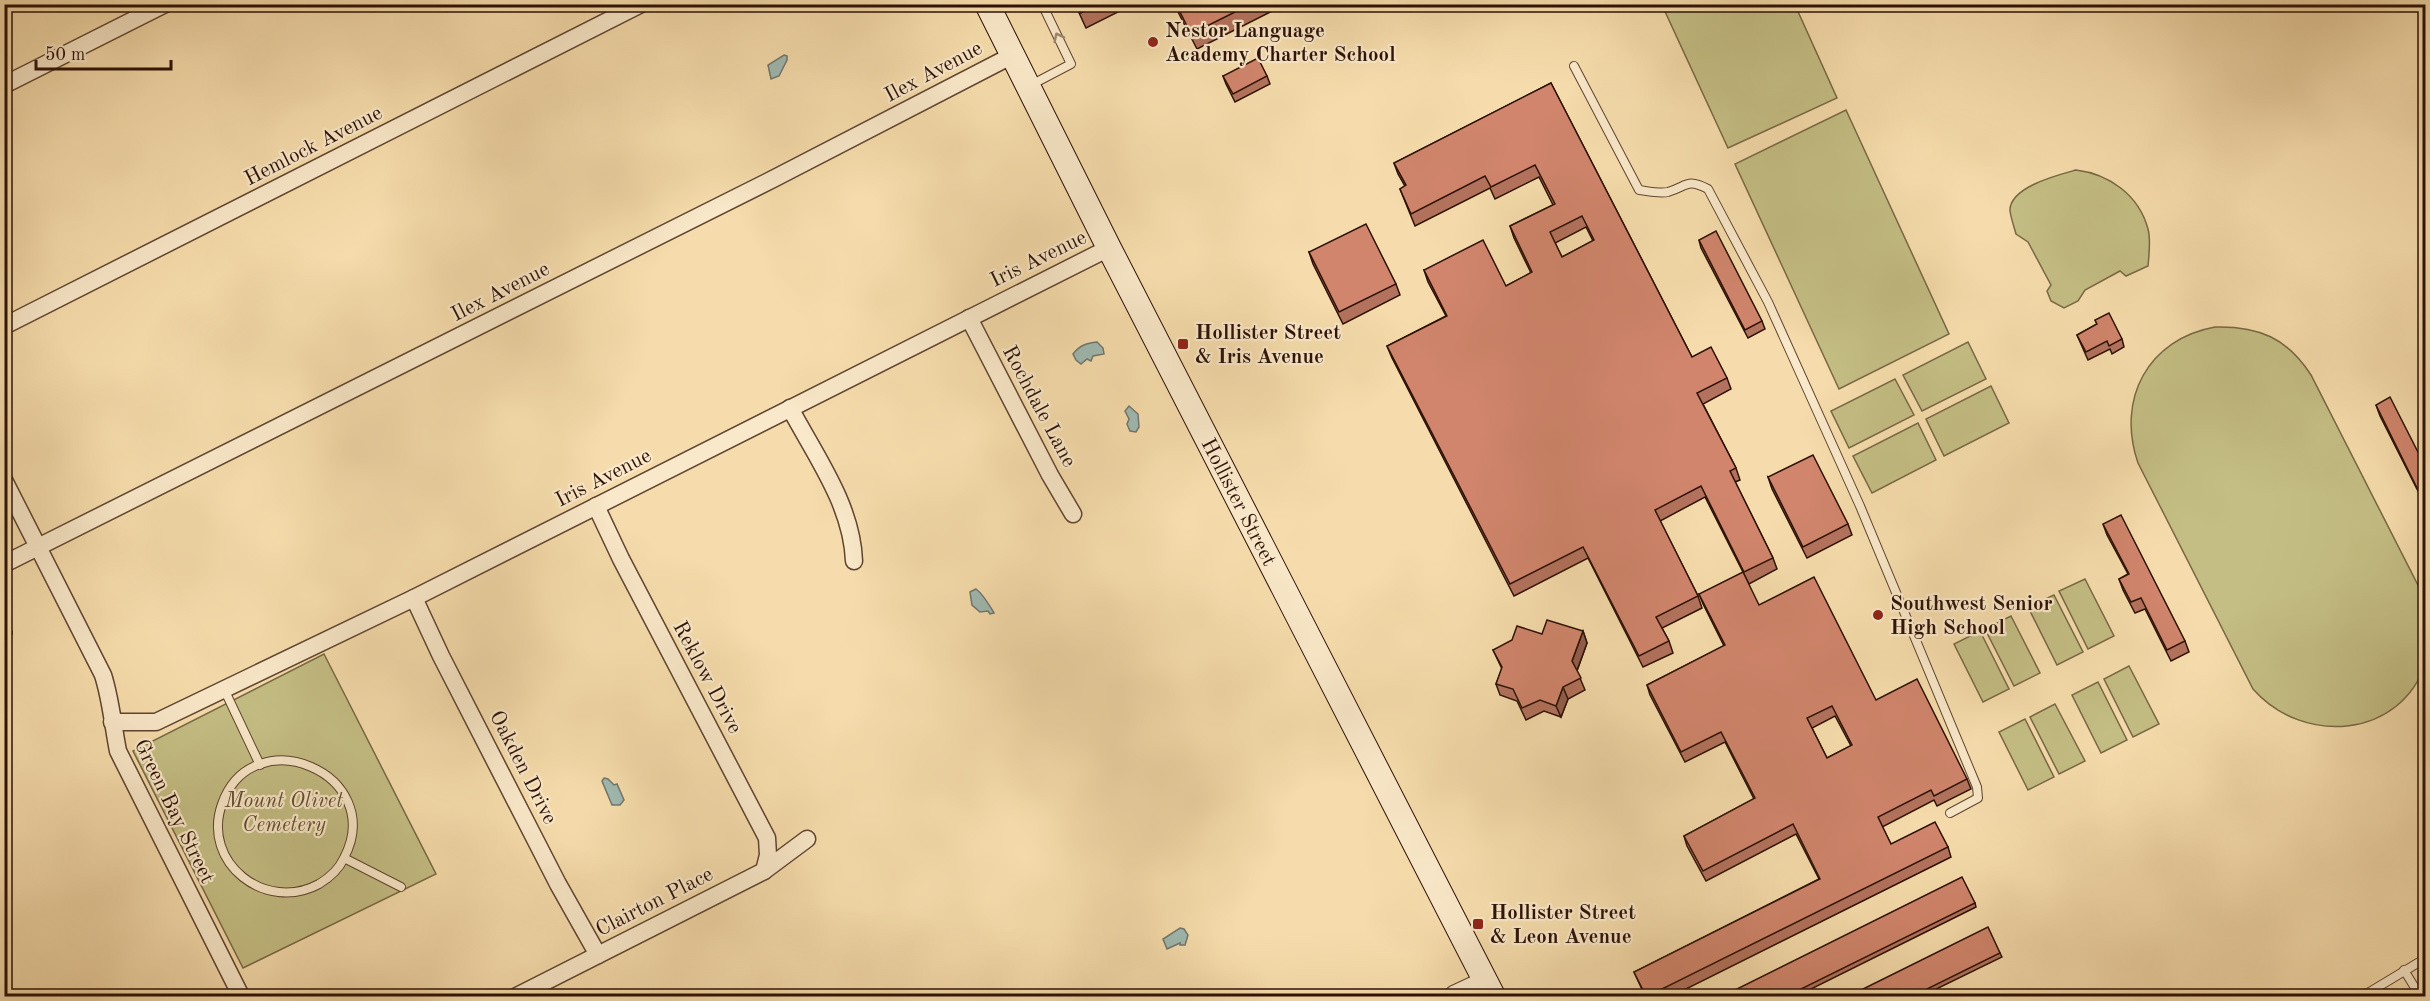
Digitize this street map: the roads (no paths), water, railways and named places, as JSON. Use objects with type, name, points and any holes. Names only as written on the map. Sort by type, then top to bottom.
[{"type":"main road","name":"Hollister Street","points":[[987,4],[1109,248],[1489,989]]},
{"type":"street","points":[[4,85],[165,4]]},
{"type":"street","name":"Hemlock Avenue","points":[[4,326],[641,4]]},
{"type":"street","name":"Ilex Avenue","points":[[4,564],[40,548],[836,147],[1013,55]]},
{"type":"street","name":"Iris Avenue","points":[[112,722],[156,722],[414,598],[1109,248]]},
{"type":"street","name":"Rochdale Lane","points":[[969,318],[1050,475],[1073,514]]},
{"type":"street","points":[[790,408],[838,496],[847,521],[854,561]]},
{"type":"street","name":"Green Bay Street","points":[[4,480],[103,675],[110,697],[118,751],[241,996]]},
{"type":"street","name":"Reklow Drive","points":[[596,506],[630,577],[767,838],[768,855],[764,871]]},
{"type":"street","name":"Oakden Drive","points":[[414,598],[441,656],[558,884],[598,955]]},
{"type":"street","name":"Clairton Place","points":[[517,996],[764,871],[807,839]]},
{"type":"street","points":[[1455,996],[1489,989]]},
{"type":"lane","points":[[1029,87],[1071,64],[1042,4]]},
{"type":"lane","points":[[1574,66],[1639,190],[1666,193],[1683,185],[1695,183],[1708,189],[1768,302],[1860,506],[1977,787],[1978,798],[1950,813]]},
{"type":"lane","points":[[224,689],[260,765]]},
{"type":"lane","points":[[280,760],[301,762],[320,770],[336,783],[350,808],[351,836],[344,858],[323,882],[297,892],[283,894],[262,889],[244,879],[234,870],[220,845],[218,831],[222,804],[237,780],[260,765],[280,760]]},
{"type":"lane","points":[[344,858],[401,887]]},
{"type":"lane","points":[[2363,996],[2426,958]]},
{"type":"lane","points":[[2404,970],[2420,996]]},
{"type":"water","points":[[784,55],[787,56],[787,60],[779,76],[771,79],[768,65]]},
{"type":"water","points":[[1097,342],[1103,348],[1104,354],[1093,356],[1091,361],[1087,359],[1081,364],[1076,360],[1073,354],[1078,348]]},
{"type":"water","points":[[1129,406],[1138,414],[1139,427],[1136,432],[1130,431],[1127,424],[1129,419],[1125,411]]},
{"type":"water","points":[[976,589],[994,613],[980,612],[972,605],[970,592]]},
{"type":"water","points":[[604,778],[614,785],[617,784],[624,800],[620,805],[612,805],[602,781]]},
{"type":"water","points":[[1180,928],[1184,929],[1188,935],[1185,945],[1180,945],[1180,943],[1167,949],[1163,939]]},
{"type":"place","name":"Nestor Language Academy Charter School","points":[[1153,42]]},
{"type":"place","name":"Hollister Street & Iris Avenue","points":[[1183,344]]},
{"type":"place","name":"Southwest Senior High School","points":[[1878,615]]},
{"type":"place","name":"Hollister Street & Leon Avenue","points":[[1478,924]]},
{"type":"park label","name":"Mount Olivet Cemetery","points":[[284,812]]}]
